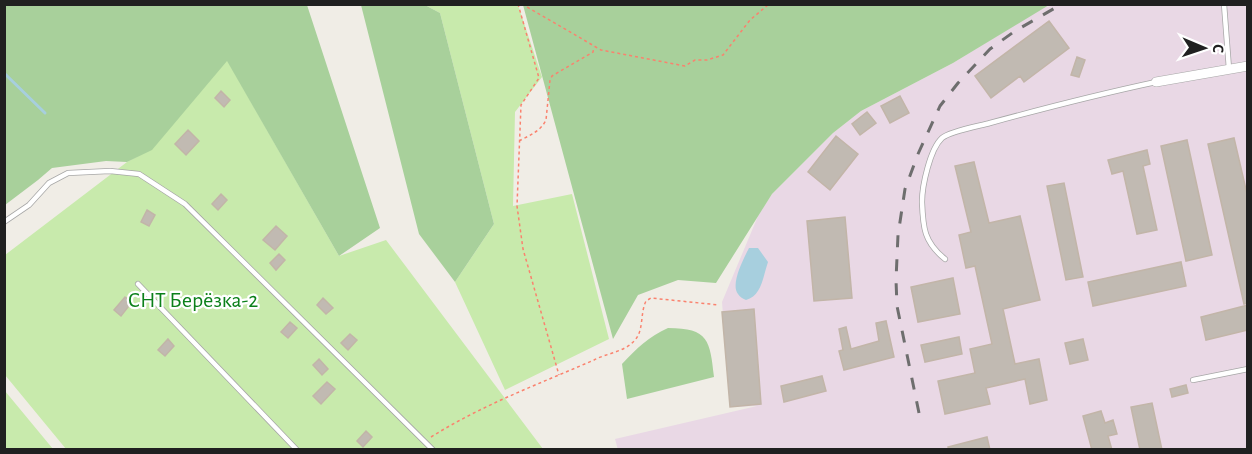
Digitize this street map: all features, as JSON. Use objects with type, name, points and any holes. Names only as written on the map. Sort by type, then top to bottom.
[{"type":"street","points":[[1156,82],[1248,66]]},
{"type":"lane","points":[[1224,4],[1229,69]]},
{"type":"lane","points":[[945,259],[928,242],[922,199],[927,170],[943,137],[1113,91],[1156,82]]},
{"type":"lane","points":[[994,127],[1002,120]]},
{"type":"lane","points":[[4,222],[28,205],[49,183],[68,173],[110,171],[139,174],[185,204],[433,450]]},
{"type":"lane","points":[[138,284],[297,450]]},
{"type":"lane","points":[[1193,380],[1248,369]]},
{"type":"path","points":[[520,4],[601,50],[686,66],[695,60],[707,60],[723,55],[750,20],[768,4]]},
{"type":"path","points":[[520,4],[539,78],[521,105],[517,206],[523,249],[560,375]]},
{"type":"path","points":[[519,141],[544,125],[552,76],[594,52],[594,46]]},
{"type":"path","points":[[425,441],[455,422],[525,389],[626,348],[636,339],[642,323],[643,306],[651,298],[719,305]]},
{"type":"shaded area","points":[[1067,4],[1247,5],[1247,449],[618,450],[615,439],[757,406],[730,407],[722,302],[758,216],[772,194],[833,133],[861,111],[953,63],[1044,7]]},
{"type":"green space","points":[[5,4],[307,5],[380,228],[339,256],[227,61],[152,150],[127,162],[106,161],[52,168],[5,205]]},
{"type":"green space","points":[[523,4],[1049,5],[953,63],[861,111],[833,133],[772,194],[716,283],[678,280],[638,295],[613,339]]},
{"type":"green space","points":[[361,5],[425,5],[440,13],[494,224],[455,282],[419,234]]},
{"type":"green space","points":[[425,5],[518,5],[542,77],[515,112],[513,206],[572,194],[609,339],[505,390],[455,282],[494,224],[440,13]]},
{"type":"green space","name":"СНТ Берёзка-2","points":[[227,60],[339,256],[386,240],[543,449],[66,449],[5,375],[5,255],[127,162],[152,149]]},
{"type":"green space","points":[[668,328],[692,331],[705,339],[711,354],[714,377],[627,399],[622,364],[643,343]]},
{"type":"green space","points":[[5,391],[53,449],[5,449]]},
{"type":"water","points":[[749,248],[758,248],[768,262],[759,290],[746,300],[738,294],[736,284]]},
{"type":"building","points":[[1049,21],[1069,48],[1024,82],[1020,76],[991,98],[975,76]]},
{"type":"building","points":[[1077,57],[1085,60],[1079,77],[1071,75]]},
{"type":"building","points":[[221,91],[230,100],[224,107],[215,98]]},
{"type":"building","points":[[900,96],[909,113],[890,123],[881,106]]},
{"type":"building","points":[[867,112],[876,123],[860,135],[852,124]]},
{"type":"building","points":[[188,130],[199,141],[186,155],[175,144]]},
{"type":"building","points":[[836,136],[858,154],[830,190],[808,172]]},
{"type":"building","points":[[1234,138],[1248,198],[1248,303],[1244,304],[1208,144]]},
{"type":"building","points":[[1187,140],[1212,255],[1186,261],[1161,146]]},
{"type":"building","points":[[1147,150],[1150,164],[1143,166],[1157,230],[1137,234],[1123,171],[1112,174],[1108,160]]},
{"type":"building","points":[[974,162],[989,223],[1020,216],[1040,300],[1003,309],[1015,364],[1039,359],[1047,400],[1030,404],[1025,379],[986,388],[990,404],[945,414],[938,381],[975,373],[970,349],[992,344],[975,266],[966,268],[959,235],[971,232],[955,166]]},
{"type":"building","points":[[1064,183],[1083,277],[1066,280],[1047,186]]},
{"type":"building","points":[[221,194],[227,200],[218,210],[212,204]]},
{"type":"building","points":[[147,210],[155,215],[149,226],[141,222]]},
{"type":"building","points":[[845,217],[852,298],[814,301],[807,221]]},
{"type":"building","points":[[276,226],[287,236],[275,250],[263,240]]},
{"type":"building","points":[[279,254],[285,260],[276,270],[270,263]]},
{"type":"building","points":[[1181,262],[1186,286],[1093,306],[1088,282]]},
{"type":"building","points":[[953,278],[960,314],[918,322],[911,287]]},
{"type":"building","points":[[125,297],[132,302],[121,316],[114,310]]},
{"type":"building","points":[[323,298],[333,308],[326,314],[317,305]]},
{"type":"building","points":[[1248,305],[1248,330],[1206,340],[1201,317]]},
{"type":"building","points":[[754,309],[761,404],[730,407],[722,312]]},
{"type":"building","points":[[886,321],[894,357],[844,370],[839,351],[843,350],[839,329],[846,327],[851,349],[879,341],[876,323]]},
{"type":"building","points":[[290,322],[297,328],[288,338],[281,332]]},
{"type":"building","points":[[350,334],[357,340],[348,350],[341,343]]},
{"type":"building","points":[[959,337],[962,354],[925,362],[921,345]]},
{"type":"building","points":[[168,339],[174,346],[165,356],[158,350]]},
{"type":"building","points":[[1083,339],[1088,360],[1070,364],[1065,343]]},
{"type":"building","points":[[319,359],[328,369],[322,375],[313,365]]},
{"type":"building","points":[[822,376],[826,391],[784,402],[781,386]]},
{"type":"building","points":[[327,382],[335,389],[321,404],[313,396]]},
{"type":"building","points":[[1186,385],[1188,393],[1172,397],[1170,389]]},
{"type":"building","points":[[1152,403],[1162,450],[1140,450],[1131,407]]},
{"type":"building","points":[[1101,411],[1105,423],[1113,420],[1117,434],[1108,436],[1112,450],[1092,450],[1083,416]]},
{"type":"building","points":[[366,431],[372,437],[363,447],[357,441]]},
{"type":"building","points":[[987,437],[990,450],[949,450],[948,447]]},
{"type":"waterway","points":[[4,73],[45,113]]},
{"type":"railway","points":[[919,413],[897,306],[898,235],[905,189],[940,106],[958,83],[990,49],[1015,31],[1062,4]]}]
